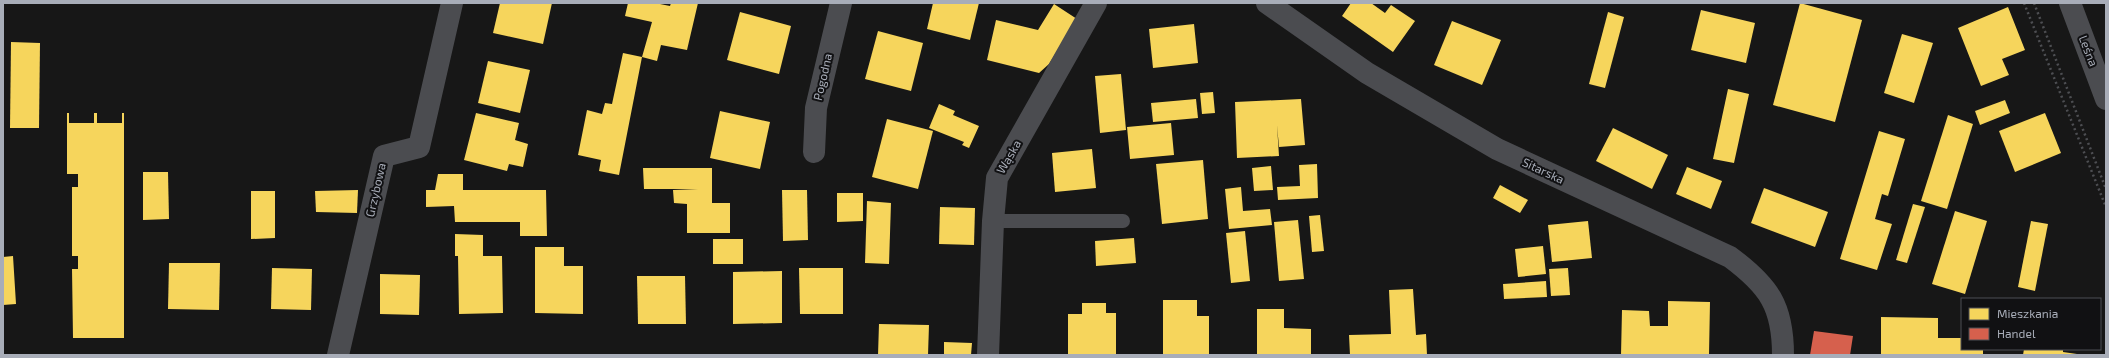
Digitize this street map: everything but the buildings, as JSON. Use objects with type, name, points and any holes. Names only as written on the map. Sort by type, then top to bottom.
[{"type":"street","name":"Grzybowa","points":[[338,355],[384,156],[419,147],[452,3]]},
{"type":"street","name":"Pogodna","points":[[814,152],[816,108],[841,3]]},
{"type":"street","name":"Wąska","points":[[988,355],[992,221],[997,178],[1096,3]]},
{"type":"street","name":"Sitarska","points":[[1267,3],[1367,73],[1497,149],[1730,257],[1757,279],[1773,299],[1781,322],[1783,355]]},
{"type":"street","name":"Leśna","points":[[2070,3],[2106,99]]},
{"type":"lane","points":[[992,221],[1123,221]]},
{"type":"path","points":[[2024,3],[2106,207]]},
{"type":"path","points":[[2034,3],[2106,190]]}]
